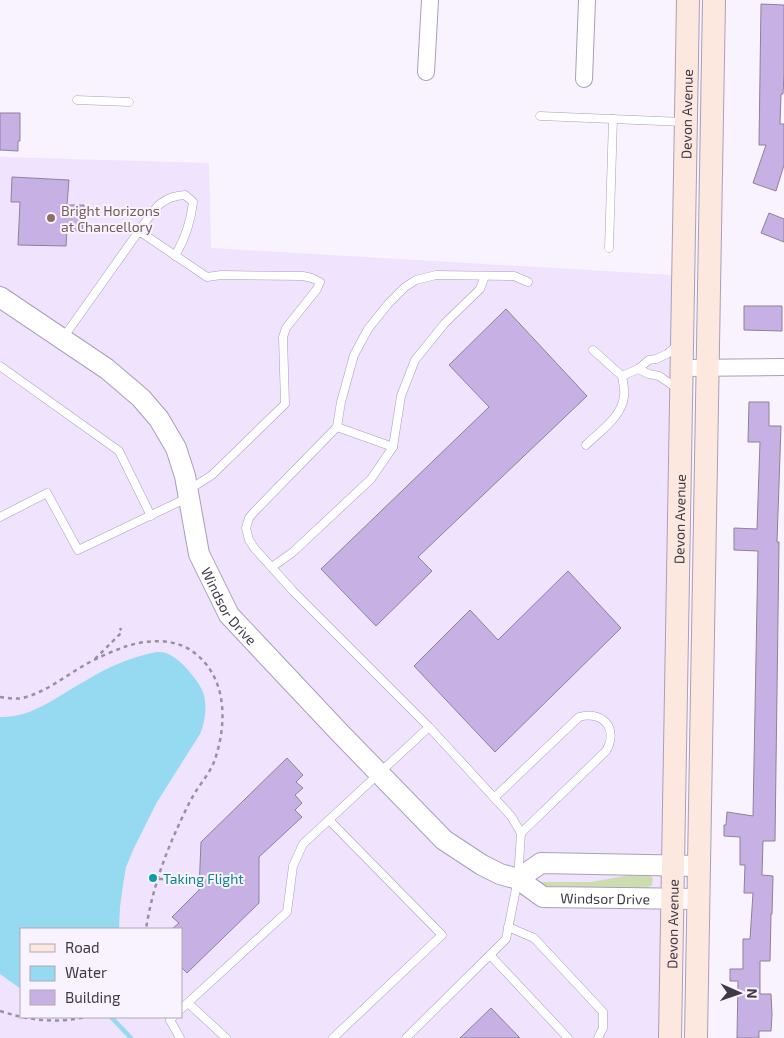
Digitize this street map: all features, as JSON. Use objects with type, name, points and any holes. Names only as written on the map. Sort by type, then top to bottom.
[{"type":"main road","name":"Devon Avenue","points":[[670,1038],[688,0]]},
{"type":"main road","name":"Devon Avenue","points":[[696,1038],[714,0]]},
{"type":"street","points":[[426,72],[430,0]]},
{"type":"street","points":[[584,79],[587,0]]},
{"type":"street","name":"Windsor Drive","points":[[0,297],[107,369],[141,398],[159,419],[176,448],[186,476],[199,554],[229,615],[444,840],[482,866],[518,879],[543,897],[699,898]]},
{"type":"street","points":[[682,368],[784,367]]},
{"type":"street","points":[[518,879],[542,863],[699,866]]},
{"type":"lane","points":[[77,100],[129,102]]},
{"type":"lane","points":[[540,116],[686,122]]},
{"type":"lane","points":[[610,248],[613,119]]},
{"type":"lane","points":[[62,339],[160,202],[171,196],[185,195],[193,202],[191,218],[183,243],[175,256]]},
{"type":"lane","points":[[0,517],[47,493],[78,550],[151,516],[188,494],[212,475],[285,404],[283,337],[286,328],[317,290],[320,282],[303,276],[221,275],[207,277],[139,231]]},
{"type":"lane","points":[[406,1038],[506,940],[518,879],[521,833],[511,816],[429,727],[293,591],[255,550],[249,540],[246,528],[249,518],[337,427],[354,355],[368,330],[405,287],[416,280],[436,275],[514,276],[528,282]]},
{"type":"lane","points":[[272,567],[293,552],[371,479],[393,448],[400,396],[415,360],[445,323],[480,289],[486,276]]},
{"type":"lane","points":[[622,376],[638,369],[648,360],[667,354],[682,343]]},
{"type":"lane","points":[[586,445],[614,419],[624,395],[622,376],[593,350]]},
{"type":"lane","points":[[0,366],[119,451],[151,516]]},
{"type":"lane","points":[[638,369],[659,376],[681,391]]},
{"type":"lane","points":[[337,427],[393,448]]},
{"type":"lane","points":[[494,798],[579,716],[594,715],[606,723],[611,737],[606,751],[521,833]]},
{"type":"lane","points":[[182,1008],[287,912],[293,866],[303,844],[429,727]]},
{"type":"lane","points":[[329,820],[442,935],[333,1038]]},
{"type":"lane","points":[[508,927],[534,938],[602,1012],[603,1028],[598,1038]]},
{"type":"lane","points":[[490,955],[568,1038]]},
{"type":"lane","points":[[188,1003],[226,1038]]},
{"type":"lane","points":[[172,1018],[170,1020],[180,1038]]},
{"type":"path","points":[[94,661],[122,632],[120,628]]},
{"type":"path","points":[[0,697],[25,698],[42,691],[94,661],[126,646],[141,643],[169,642],[182,645],[202,659],[211,670],[218,686],[224,719],[214,763],[174,834],[149,910],[146,928]]},
{"type":"path","points":[[159,879],[200,878]]},
{"type":"path","points":[[0,1011],[20,1017]]},
{"type":"path","points":[[29,1018],[59,1021],[78,1018]]},
{"type":"shaded area","points":[[0,157],[209,163],[211,248],[673,275],[661,1038],[0,1038]]},
{"type":"green space","points":[[630,875],[649,875],[653,878],[652,885],[647,888],[538,886],[536,882],[591,882]]},
{"type":"water","points":[[157,652],[167,653],[178,660],[189,671],[199,684],[205,700],[204,720],[200,734],[157,802],[126,867],[119,928],[20,928],[20,988],[0,974],[0,717],[23,714],[34,710],[111,667]]},
{"type":"building","points":[[761,4],[784,5],[784,74],[780,124],[784,124],[784,165],[776,191],[753,183],[766,145],[759,145]]},
{"type":"building","points":[[0,113],[20,113],[18,151],[0,150]]},
{"type":"building","name":"Bright Horizons at Chancellory","points":[[12,177],[69,180],[67,205],[84,205],[82,231],[67,230],[66,246],[18,245],[20,202],[11,202]]},
{"type":"building","points":[[769,213],[784,219],[784,242],[761,233]]},
{"type":"building","points":[[744,306],[782,306],[782,331],[744,330]]},
{"type":"building","points":[[506,309],[587,396],[418,557],[432,571],[376,626],[321,569],[489,407],[449,365]]},
{"type":"building","points":[[749,402],[769,402],[769,426],[781,426],[777,542],[779,542],[775,841],[763,841],[762,875],[773,876],[770,961],[760,961],[760,994],[771,994],[772,1015],[771,1031],[759,1031],[759,1038],[737,1038],[738,981],[730,981],[730,969],[743,969],[743,939],[750,939],[753,893],[744,893],[745,865],[740,865],[740,837],[724,836],[724,825],[726,825],[727,812],[753,816],[758,551],[734,550],[734,528],[757,529],[760,442],[748,442]]},
{"type":"building","points":[[568,571],[621,628],[495,752],[414,666],[470,610],[498,640]]},
{"type":"building","points":[[287,758],[303,775],[296,782],[303,788],[295,795],[302,803],[295,810],[302,817],[259,857],[259,903],[187,973],[182,968],[182,928],[173,928],[179,923],[172,917],[199,890],[201,842]]},
{"type":"building","points":[[491,1008],[520,1038],[460,1038]]},
{"type":"waterway","points":[[112,1018],[131,1038]]},
{"type":"place","name":"Bright Horizons at Chancellory","points":[[51,218]]},
{"type":"place","name":"Taking Flight","points":[[153,878]]}]
